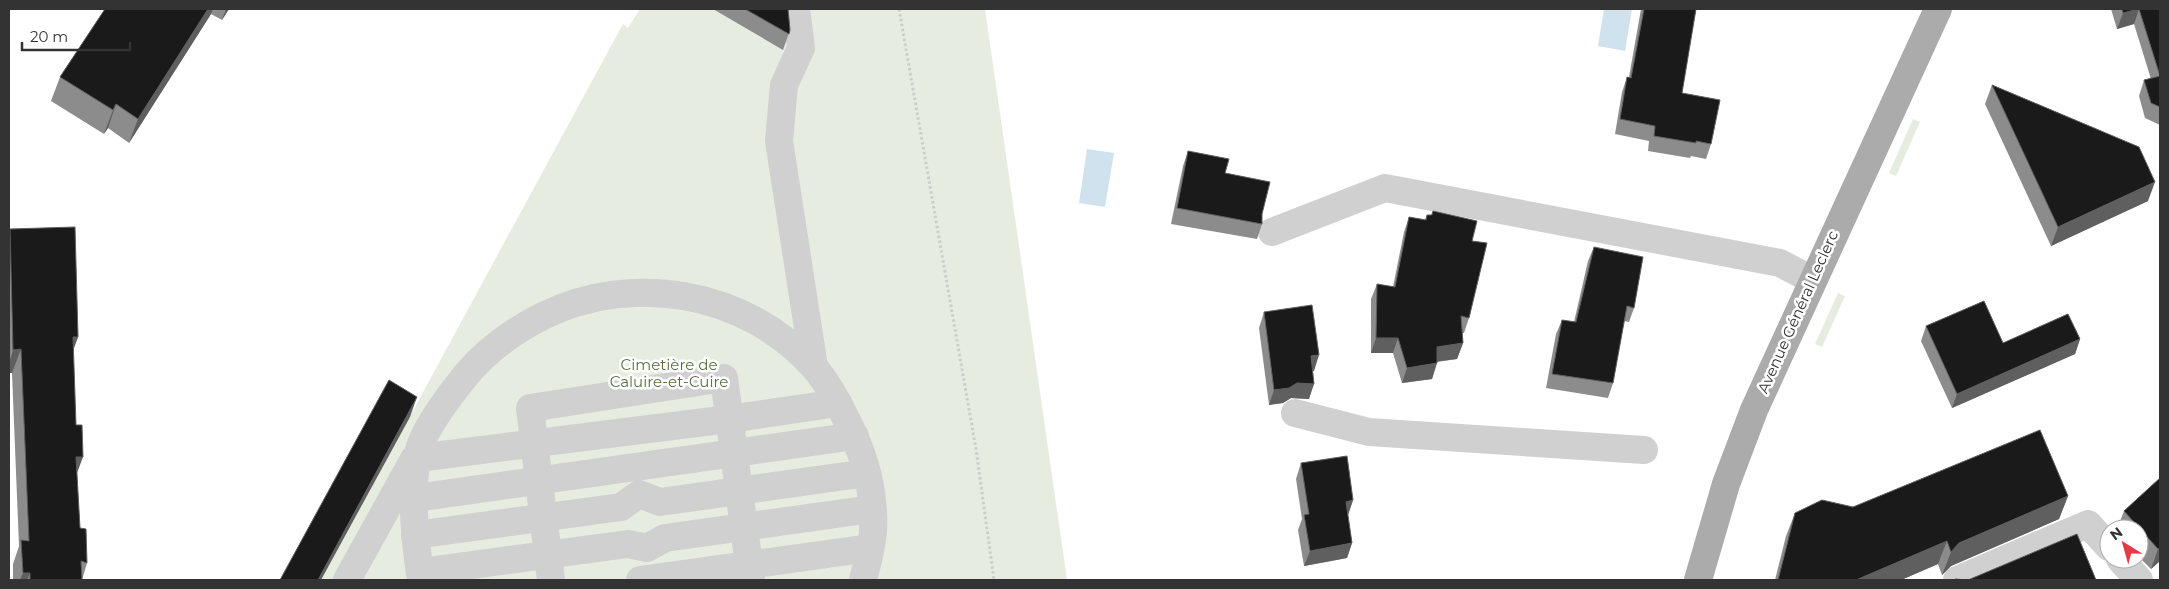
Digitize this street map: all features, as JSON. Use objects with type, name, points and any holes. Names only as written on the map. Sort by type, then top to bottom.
[{"type":"main road","name":"Avenue Général Leclerc","points":[[1918,51],[1932,9]]},
{"type":"main road","name":"Avenue Général Leclerc","points":[[1698,580],[1726,484],[1754,410],[1812,280],[1938,9]]},
{"type":"lane","points":[[796,9],[801,48],[784,85],[779,142],[814,367]]},
{"type":"lane","points":[[1272,232],[1385,188],[1780,263],[1812,280]]},
{"type":"lane","points":[[346,580],[419,454],[447,398],[482,356],[522,326],[566,305],[611,294],[653,291],[697,298],[743,314],[788,344],[814,367],[838,403],[855,436],[867,473],[872,509],[870,548],[863,580]]},
{"type":"lane","points":[[550,567],[530,408],[724,378],[750,572]]},
{"type":"lane","points":[[419,454],[534,444],[838,403]]},
{"type":"lane","points":[[1295,413],[1369,432],[1644,450]]},
{"type":"lane","points":[[415,498],[855,436]]},
{"type":"lane","points":[[414,564],[415,498],[419,454]]},
{"type":"lane","points":[[635,467],[647,543],[646,579],[750,572],[870,548]]},
{"type":"lane","points":[[414,564],[543,517],[640,501],[867,473]]},
{"type":"lane","points":[[640,501],[647,543]]},
{"type":"lane","points":[[414,564],[550,567],[647,543],[872,509]]},
{"type":"lane","points":[[1957,580],[2088,524],[2099,536]]},
{"type":"lane","points":[[2129,569],[2139,580]]},
{"type":"path","points":[[899,9],[976,449],[994,580]]},
{"type":"green space","name":"Cimetière de Caluire-et-Cuire","points":[[640,9],[985,9],[1067,580],[321,580],[623,24],[628,28]]},
{"type":"green space","points":[[1913,119],[1920,122],[1896,176],[1889,173]]},
{"type":"green space","points":[[1838,293],[1845,296],[1822,347],[1815,344]]},
{"type":"water","points":[[1604,9],[1632,9],[1625,51],[1598,46]]},
{"type":"water","points":[[1087,149],[1114,153],[1105,207],[1079,203]]},
{"type":"building","points":[[105,9],[208,9],[138,119],[116,104],[113,110],[60,77]]},
{"type":"building","points":[[745,9],[788,9],[789,34]]},
{"type":"building","points":[[1644,9],[1696,9],[1682,93],[1720,100],[1711,144],[1654,136],[1655,126],[1620,119],[1627,77],[1631,78]]},
{"type":"building","points":[[2122,9],[2138,9],[2123,13]]},
{"type":"building","points":[[2139,9],[2160,9],[2160,76]]},
{"type":"building","points":[[2160,76],[2160,107],[2151,103],[2144,80]]},
{"type":"building","points":[[1992,85],[2139,147],[2155,182],[2058,227]]},
{"type":"building","points":[[1188,151],[1229,159],[1225,173],[1270,182],[1262,214],[1262,224],[1177,208]]},
{"type":"building","points":[[1433,211],[1477,221],[1472,241],[1487,243],[1469,318],[1461,316],[1463,343],[1437,347],[1437,363],[1407,368],[1398,338],[1376,338],[1377,284],[1395,287],[1409,217],[1426,220],[1427,215],[1432,215]]},
{"type":"building","points":[[75,227],[78,337],[73,337],[76,425],[82,425],[83,457],[76,457],[80,528],[86,529],[87,563],[81,561],[82,580],[30,580],[30,573],[23,573],[21,540],[29,541],[21,349],[13,350],[10,229]]},
{"type":"building","points":[[1594,247],[1643,257],[1634,308],[1627,306],[1613,383],[1552,374],[1562,320],[1576,322]]},
{"type":"building","points":[[1984,301],[2003,343],[2068,314],[2080,339],[1957,394],[1926,326]]},
{"type":"building","points":[[1312,305],[1319,355],[1311,356],[1314,384],[1297,383],[1289,388],[1274,390],[1264,312]]},
{"type":"building","points":[[389,380],[417,397],[318,580],[280,580]]},
{"type":"building","points":[[2040,430],[2068,496],[1959,543],[1951,552],[1947,541],[1856,580],[1778,580],[1795,513],[1822,500],[1853,507]]},
{"type":"building","points":[[1347,456],[1353,500],[1346,502],[1352,543],[1310,551],[1304,515],[1309,514],[1301,463]]},
{"type":"building","points":[[2160,478],[2160,547],[2158,549],[2149,539],[2149,519],[2131,519],[2124,511]]},
{"type":"building","points":[[2077,534],[2096,580],[1968,580]]}]
